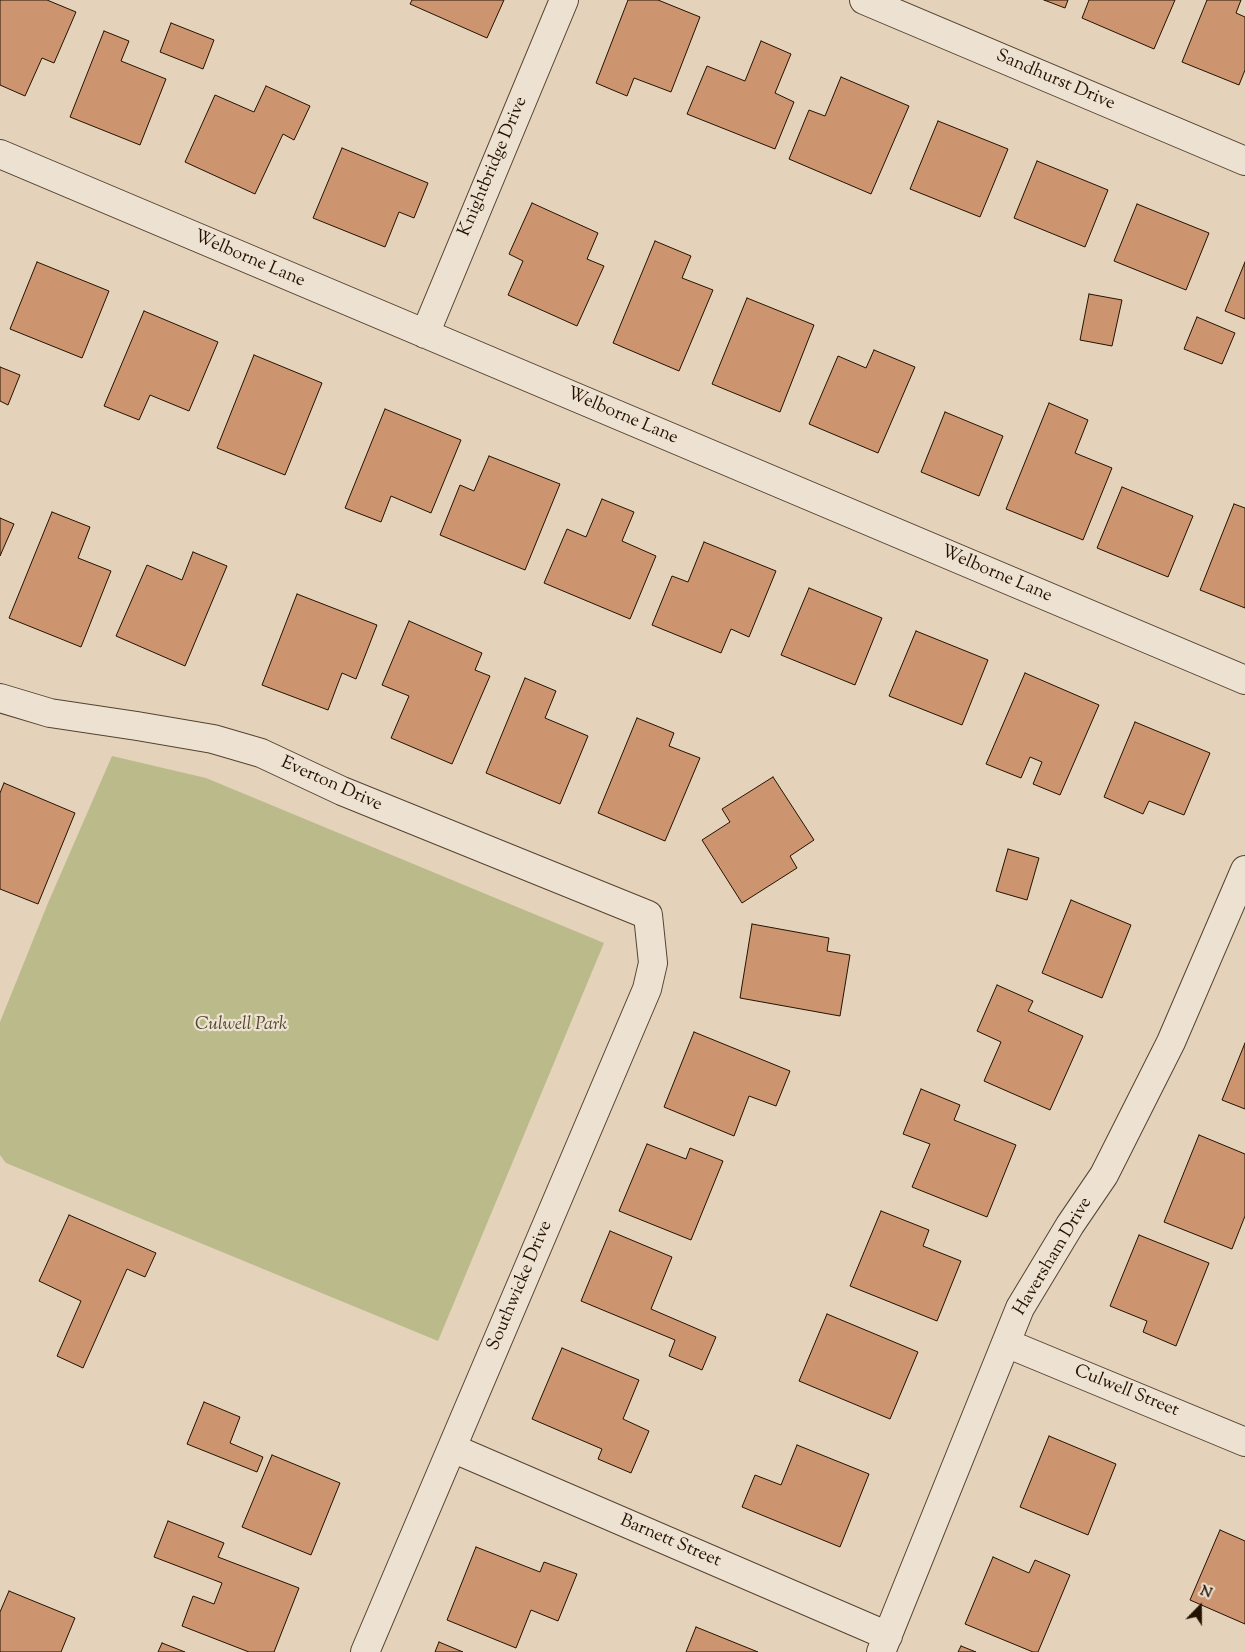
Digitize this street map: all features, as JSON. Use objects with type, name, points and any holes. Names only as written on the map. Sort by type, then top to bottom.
[{"type":"street","name":"Knightbridge Drive","points":[[425,334],[564,0]]},
{"type":"street","name":"Sandhurst Drive","points":[[864,0],[1245,161]]},
{"type":"street","name":"Welborne Lane","points":[[0,154],[1245,680]]},
{"type":"street","name":"Everton Drive","points":[[0,698],[50,714],[213,739],[260,753],[342,791],[648,915]]},
{"type":"street","name":"Haversham Drive","points":[[884,1644],[1020,1308],[1070,1225],[1104,1175],[1162,1060],[1245,870]]},
{"type":"street","name":"Southwicke Drive","points":[[365,1652],[648,989],[653,963],[648,915]]},
{"type":"street","name":"Culwell Street","points":[[1006,1343],[1245,1442]]},
{"type":"street","name":"Barnett Street","points":[[452,1448],[884,1644]]},
{"type":"green space","name":"Culwell Park","points":[[112,756],[206,778],[604,943],[438,1341],[6,1163],[0,1155],[0,1022],[48,903]]},
{"type":"building","points":[[0,0],[47,0],[76,12],[54,63],[42,58],[25,96],[0,85]]},
{"type":"building","points":[[412,0],[504,0],[487,38],[410,4]]},
{"type":"building","points":[[628,0],[658,0],[700,17],[671,92],[634,78],[627,96],[596,83]]},
{"type":"building","points":[[1044,0],[1068,0],[1065,8]]},
{"type":"building","points":[[1089,0],[1175,0],[1154,49],[1082,18]]},
{"type":"building","points":[[1207,0],[1241,0],[1236,13],[1245,17],[1245,70],[1239,85],[1182,62]]},
{"type":"building","points":[[171,23],[214,40],[203,69],[160,52]]},
{"type":"building","points":[[104,31],[129,41],[121,61],[166,79],[140,145],[70,117]]},
{"type":"building","points":[[761,41],[791,54],[775,93],[794,102],[775,149],[687,114],[707,66],[745,81]]},
{"type":"building","points":[[841,77],[909,106],[871,194],[789,159],[809,110],[825,116]]},
{"type":"building","points":[[266,86],[310,106],[294,140],[283,134],[255,194],[185,162],[215,95],[254,112]]},
{"type":"building","points":[[938,121],[1008,149],[980,217],[910,189]]},
{"type":"building","points":[[342,148],[428,183],[414,218],[399,212],[385,247],[313,218]]},
{"type":"building","points":[[1037,161],[1108,190],[1085,247],[1014,218]]},
{"type":"building","points":[[532,203],[598,233],[587,259],[604,266],[577,326],[508,295],[523,261],[509,254]]},
{"type":"building","points":[[1137,204],[1209,233],[1186,290],[1114,261]]},
{"type":"building","points":[[655,241],[691,256],[682,278],[713,290],[679,371],[613,343]]},
{"type":"building","points":[[37,262],[109,291],[82,358],[10,329]]},
{"type":"building","points":[[1245,262],[1245,319],[1225,311]]},
{"type":"building","points":[[1089,294],[1122,300],[1112,346],[1080,340]]},
{"type":"building","points":[[747,298],[814,325],[780,412],[712,384]]},
{"type":"building","points":[[144,311],[218,342],[189,411],[150,395],[139,420],[104,406]]},
{"type":"building","points":[[1197,317],[1235,333],[1222,364],[1184,349]]},
{"type":"building","points":[[874,350],[915,367],[878,453],[809,424],[838,356],[866,368]]},
{"type":"building","points":[[254,355],[322,383],[285,475],[217,448]]},
{"type":"building","points":[[0,367],[20,375],[8,405],[0,401]]},
{"type":"building","points":[[1049,403],[1088,420],[1075,453],[1112,468],[1083,540],[1006,509]]},
{"type":"building","points":[[385,409],[461,440],[431,513],[391,496],[381,522],[345,508]]},
{"type":"building","points":[[945,412],[1003,436],[979,496],[921,472]]},
{"type":"building","points":[[489,456],[560,484],[525,570],[440,535],[460,485],[474,491]]},
{"type":"building","points":[[1122,487],[1193,516],[1168,577],[1097,548]]},
{"type":"building","points":[[602,499],[634,512],[622,541],[656,556],[630,619],[544,583],[567,529],[586,537]]},
{"type":"building","points":[[1234,504],[1245,508],[1245,608],[1200,590]]},
{"type":"building","points":[[52,512],[90,527],[78,558],[111,571],[81,647],[9,618]]},
{"type":"building","points":[[0,518],[14,524],[0,556]]},
{"type":"building","points":[[704,542],[776,571],[749,637],[731,629],[721,653],[652,625],[672,576],[688,582]]},
{"type":"building","points":[[193,552],[227,566],[185,666],[116,636],[147,565],[182,580]]},
{"type":"building","points":[[809,588],[882,618],[855,685],[781,655]]},
{"type":"building","points":[[297,594],[377,625],[356,679],[342,673],[328,710],[262,685]]},
{"type":"building","points":[[409,621],[482,653],[475,670],[490,676],[452,764],[391,738],[409,696],[382,685]]},
{"type":"building","points":[[916,631],[988,660],[962,725],[889,696]]},
{"type":"building","points":[[1025,673],[1099,705],[1060,795],[1033,784],[1042,762],[1030,757],[1021,778],[986,764]]},
{"type":"building","points":[[525,678],[556,691],[545,718],[588,736],[560,804],[486,773]]},
{"type":"building","points":[[637,718],[674,733],[669,746],[700,758],[665,841],[598,813]]},
{"type":"building","points":[[1135,722],[1210,753],[1184,815],[1149,801],[1143,814],[1104,797]]},
{"type":"building","points":[[773,777],[814,840],[790,856],[797,868],[742,903],[702,840],[730,822],[722,809]]},
{"type":"building","points":[[4,783],[75,813],[38,904],[0,889],[0,793]]},
{"type":"building","points":[[1008,849],[1039,858],[1027,900],[996,891]]},
{"type":"building","points":[[1071,900],[1131,925],[1102,998],[1042,973]]},
{"type":"building","points":[[752,924],[829,938],[827,951],[850,955],[840,1016],[740,998]]},
{"type":"building","points":[[997,985],[1033,1001],[1028,1011],[1083,1036],[1050,1110],[984,1081],[1001,1042],[977,1031]]},
{"type":"building","points":[[694,1032],[790,1071],[776,1106],[749,1096],[734,1136],[664,1107]]},
{"type":"building","points":[[1245,1043],[1245,1109],[1222,1100]]},
{"type":"building","points":[[921,1089],[960,1105],[954,1120],[1016,1145],[987,1217],[912,1187],[930,1144],[903,1134]]},
{"type":"building","points":[[1199,1135],[1245,1154],[1245,1216],[1232,1249],[1164,1222]]},
{"type":"building","points":[[647,1144],[686,1159],[690,1148],[723,1161],[691,1240],[619,1211]]},
{"type":"building","points":[[881,1211],[929,1230],[923,1246],[961,1261],[937,1321],[850,1286]]},
{"type":"building","points":[[69,1215],[156,1253],[145,1277],[127,1269],[83,1368],[57,1356],[81,1301],[39,1281]]},
{"type":"building","points":[[610,1231],[672,1257],[651,1309],[716,1337],[702,1370],[669,1356],[675,1340],[581,1301]]},
{"type":"building","points":[[1139,1235],[1209,1263],[1176,1346],[1143,1332],[1147,1321],[1110,1306]]},
{"type":"building","points":[[827,1314],[918,1352],[890,1419],[799,1381]]},
{"type":"building","points":[[562,1348],[639,1380],[623,1419],[649,1431],[631,1473],[598,1459],[602,1449],[532,1419]]},
{"type":"building","points":[[204,1402],[240,1417],[230,1443],[263,1457],[257,1472],[187,1444]]},
{"type":"building","points":[[1049,1436],[1116,1464],[1088,1535],[1020,1507]]},
{"type":"building","points":[[797,1445],[869,1474],[840,1547],[742,1507],[755,1475],[781,1485]]},
{"type":"building","points":[[272,1455],[340,1483],[311,1555],[242,1527]]},
{"type":"building","points":[[168,1521],[224,1543],[218,1557],[299,1588],[274,1652],[249,1652],[182,1626],[193,1596],[214,1604],[222,1583],[154,1557]]},
{"type":"building","points":[[1220,1530],[1245,1541],[1245,1624],[1190,1600]]},
{"type":"building","points":[[476,1547],[540,1572],[544,1562],[577,1574],[558,1621],[531,1610],[516,1648],[447,1620]]},
{"type":"building","points":[[993,1557],[1029,1573],[1035,1560],[1070,1575],[1038,1652],[1033,1652],[965,1624]]},
{"type":"building","points":[[9,1591],[75,1618],[61,1652],[0,1652],[0,1612]]},
{"type":"building","points":[[696,1627],[758,1652],[686,1652]]},
{"type":"building","points":[[439,1642],[463,1652],[435,1652]]},
{"type":"building","points":[[162,1643],[185,1652],[158,1652]]},
{"type":"building","points":[[961,1646],[976,1652],[958,1652]]}]
